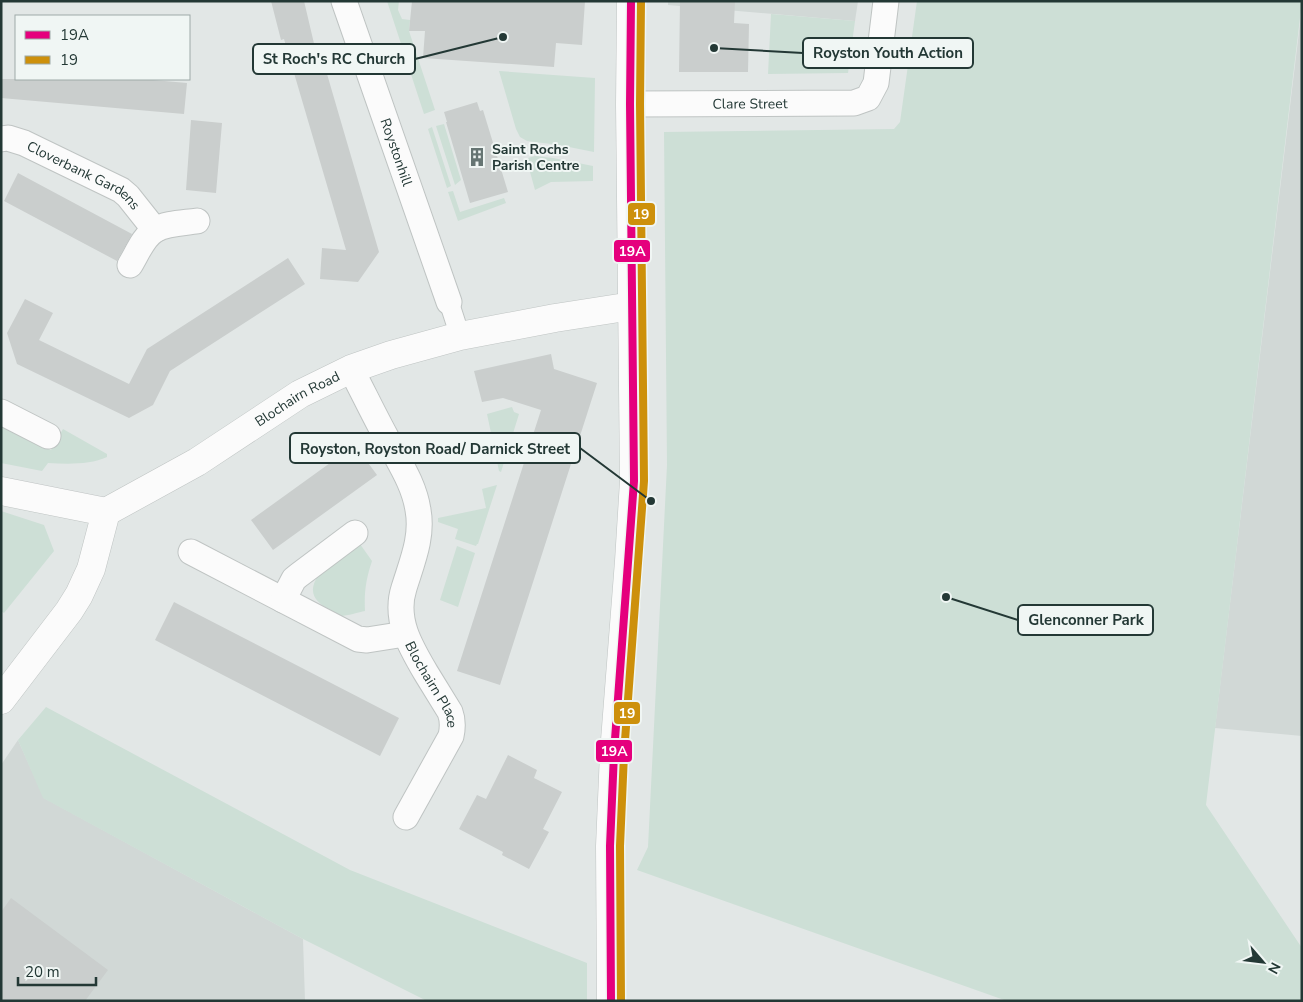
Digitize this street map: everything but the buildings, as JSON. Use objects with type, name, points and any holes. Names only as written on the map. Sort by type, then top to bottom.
[{"type":"street","name":"Roystonhill","points":[[344,1],[449,302]]},
{"type":"street","points":[[612,1001],[610,846],[614,752],[634,481],[630,104],[631,1]]},
{"type":"street","name":"Clare Street","points":[[630,104],[854,103],[868,98],[876,83],[886,1]]},
{"type":"street","name":"Cloverbank Gardens","points":[[1,139],[8,138],[24,143],[121,190],[155,230]]},
{"type":"street","points":[[130,265],[146,240],[155,230],[197,221]]},
{"type":"street","points":[[449,302],[460,336]]},
{"type":"street","name":"Blochairn Road","points":[[106,512],[197,462],[300,394],[351,370],[391,355],[460,336],[632,306]]},
{"type":"street","name":"Blochairn Place","points":[[351,370],[404,470],[415,498],[420,526],[415,555],[403,588],[400,611],[405,634],[411,647],[450,712],[452,719],[453,729],[451,736],[406,816]]},
{"type":"street","points":[[1,412],[48,436]]},
{"type":"street","points":[[1,491],[106,512],[91,569],[79,595],[1,700]]},
{"type":"street","points":[[283,600],[294,579],[355,533]]},
{"type":"street","name":"Blochairn Place","points":[[191,552],[358,639],[367,640],[405,634]]},
{"type":"shaded area","points":[[668,1],[858,1],[855,21],[668,5]]},
{"type":"shaded area","points":[[1302,7],[1302,736],[1215,728]]},
{"type":"shaded area","points":[[18,740],[44,798],[303,939],[305,1001],[1,1001],[1,765]]},
{"type":"green space","points":[[387,1],[399,1],[398,10],[402,19],[410,20],[409,31],[435,110],[424,114]]},
{"type":"green space","points":[[917,1],[1302,1],[1206,805],[1302,948],[1302,1001],[1007,1001],[637,870],[648,847],[667,465],[664,132],[894,129],[900,122]]},
{"type":"green space","points":[[771,14],[855,21],[848,73],[768,74]]},
{"type":"green space","points":[[499,71],[595,78],[594,152],[527,141],[520,137]]},
{"type":"green space","points":[[444,124],[461,180],[455,185],[436,126]]},
{"type":"green space","points":[[432,127],[451,186],[447,188],[428,129]]},
{"type":"green space","points":[[535,156],[593,166],[593,181],[551,182],[535,190],[527,161],[528,158]]},
{"type":"green space","points":[[453,191],[460,212],[504,198],[506,203],[458,221],[448,192]]},
{"type":"green space","points":[[512,407],[514,412],[519,414],[501,472],[499,471],[487,414]]},
{"type":"green space","points":[[1,427],[7,427],[51,450],[63,429],[107,454],[107,457],[86,463],[48,463],[42,471],[1,463]]},
{"type":"green space","points":[[497,485],[476,546],[455,539],[458,529],[438,522],[438,518],[486,508],[482,489]]},
{"type":"green space","points":[[1,511],[44,525],[54,551],[4,613],[1,611]]},
{"type":"green space","points":[[360,544],[372,561],[366,586],[365,611],[341,616],[317,600],[314,596],[313,587],[318,576]]},
{"type":"green space","points":[[457,546],[475,553],[458,607],[440,600]]},
{"type":"green space","points":[[46,707],[350,870],[587,963],[587,1001],[427,1001],[303,939],[43,798],[18,740]]},
{"type":"transit line","name":"19A","points":[[611,1001],[610,846],[614,753],[634,481],[630,104],[631,1]]},
{"type":"transit line","name":"19","points":[[621,1001],[620,846],[624,754],[644,481],[640,104],[641,1]]},
{"type":"place","name":"St Roch's RC Church","points":[[503,37]]},
{"type":"place","name":"Royston Youth Action","points":[[714,48]]},
{"type":"place","name":"Saint Rochs Parish Centre","points":[[477,157]]},
{"type":"place","name":"Royston, Royston Road/ Darnick Street","points":[[651,501]]},
{"type":"place","name":"Glenconner Park","points":[[946,597]]}]
